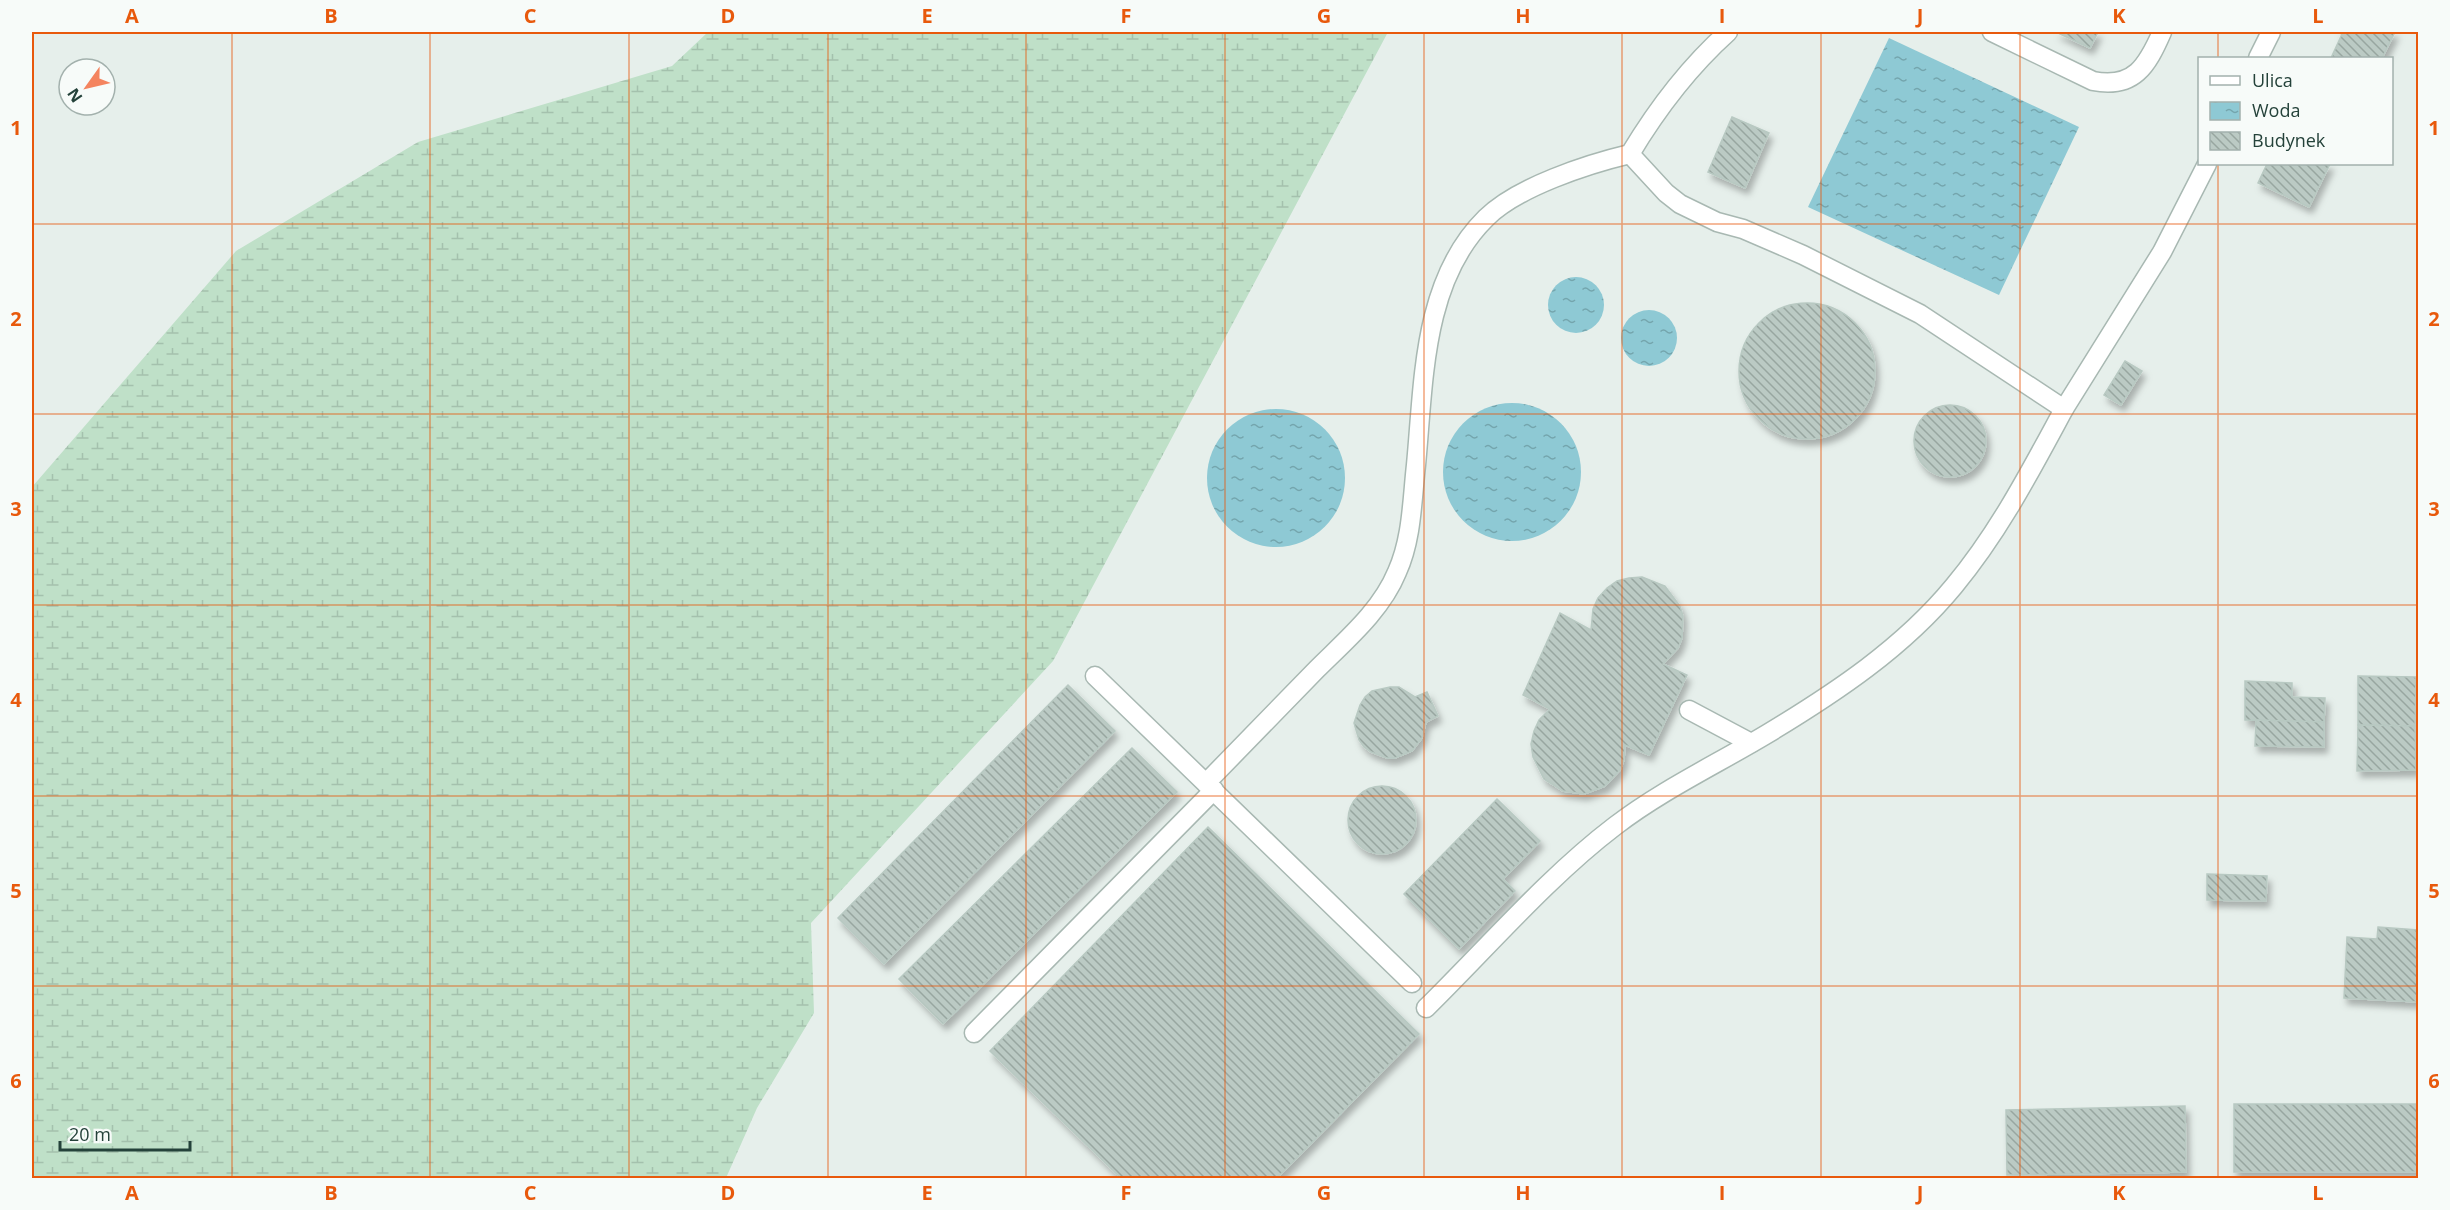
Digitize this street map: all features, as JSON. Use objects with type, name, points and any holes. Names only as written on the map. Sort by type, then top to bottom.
[{"type":"lane","points":[[974,1034],[1210,787],[1364,621],[1397,573],[1408,536],[1430,339],[1442,289],[1454,262],[1486,217],[1505,204],[1586,165],[1630,154],[1666,99],[1695,65],[1728,32]]},
{"type":"lane","points":[[1992,32],[2093,81],[2109,84],[2123,82],[2134,76],[2144,64],[2162,32]]},
{"type":"lane","points":[[2258,57],[2271,32]]},
{"type":"lane","points":[[1630,154],[1658,185],[1680,204],[1717,222],[1743,230],[1803,255],[1920,314],[2064,409]]},
{"type":"lane","points":[[1426,1008],[1566,869],[1616,825],[1856,676],[1922,622],[1953,587],[1999,525],[2064,409],[2162,252],[2206,165]]},
{"type":"lane","points":[[1095,676],[1412,983]]},
{"type":"lane","points":[[1689,710],[1751,743]]},
{"type":"green space","points":[[708,32],[1388,32],[1053,661],[811,923],[814,1013],[757,1108],[726,1178],[32,1178],[32,487],[236,251],[418,142],[672,66]]},
{"type":"water","points":[[1889,38],[2079,127],[1999,295],[1808,207]]},
{"type":"water","points":[[1576,277],[1587,279],[1596,285],[1602,294],[1604,305],[1602,316],[1596,325],[1587,331],[1576,333],[1565,331],[1556,325],[1550,316],[1548,305],[1550,294],[1556,285],[1565,279]]},
{"type":"water","points":[[1649,310],[1660,312],[1669,318],[1675,327],[1677,338],[1675,349],[1669,358],[1660,364],[1649,366],[1638,364],[1629,358],[1623,349],[1621,338],[1623,327],[1629,318],[1638,312]]},
{"type":"water","points":[[1512,403],[1538,409],[1550,415],[1560,424],[1569,434],[1575,446],[1581,472],[1575,498],[1569,510],[1560,520],[1550,529],[1538,535],[1512,541],[1486,535],[1474,529],[1464,520],[1455,510],[1449,498],[1443,472],[1449,446],[1455,434],[1464,424],[1474,415],[1486,409]]},
{"type":"water","points":[[1276,409],[1302,415],[1314,421],[1324,430],[1333,440],[1339,452],[1345,478],[1339,504],[1333,516],[1324,526],[1314,535],[1302,541],[1276,547],[1250,541],[1238,535],[1228,526],[1219,516],[1213,504],[1207,478],[1213,452],[1219,440],[1228,430],[1238,421],[1250,415]]},
{"type":"building","points":[[2056,32],[2098,32],[2090,48]]},
{"type":"building","points":[[2337,32],[2395,32],[2382,57],[2331,57],[2342,34]]},
{"type":"building","points":[[1732,117],[1769,133],[1745,188],[1708,172]]},
{"type":"building","points":[[2267,165],[2330,165],[2309,207],[2258,183]]},
{"type":"building","points":[[1807,303],[1833,308],[1845,314],[1855,323],[1864,333],[1870,345],[1875,371],[1870,397],[1864,409],[1855,419],[1845,428],[1833,434],[1807,439],[1781,434],[1769,428],[1759,419],[1750,409],[1744,397],[1739,371],[1744,345],[1750,333],[1759,323],[1769,314],[1781,308]]},
{"type":"building","points":[[2125,361],[2142,371],[2121,405],[2104,395]]},
{"type":"building","points":[[1950,405],[1964,408],[1976,415],[1983,427],[1986,441],[1983,455],[1976,467],[1964,474],[1950,477],[1936,474],[1924,467],[1917,455],[1914,441],[1917,427],[1924,415],[1936,408]]},
{"type":"building","points":[[1642,577],[1665,586],[1680,606],[1683,616],[1682,638],[1678,648],[1663,664],[1687,675],[1649,755],[1625,745],[1624,760],[1620,770],[1605,786],[1584,794],[1563,791],[1544,779],[1533,757],[1531,744],[1534,731],[1539,720],[1550,709],[1523,695],[1560,613],[1591,630],[1593,609],[1598,598],[1607,588],[1617,581]]},
{"type":"building","points":[[2358,676],[2416,677],[2415,726],[2358,725]]},
{"type":"building","points":[[2245,681],[2292,683],[2292,697],[2325,698],[2324,722],[2245,720]]},
{"type":"building","points":[[1068,685],[1115,731],[884,964],[838,918]]},
{"type":"building","points":[[1399,687],[1415,697],[1427,692],[1438,716],[1426,722],[1422,738],[1412,751],[1395,758],[1387,758],[1364,747],[1359,740],[1354,723],[1365,697],[1372,691]]},
{"type":"building","points":[[2256,720],[2324,722],[2324,747],[2255,746]]},
{"type":"building","points":[[2358,725],[2415,726],[2416,770],[2357,771]]},
{"type":"building","points":[[1132,748],[1177,792],[943,1024],[899,979]]},
{"type":"building","points":[[1382,786],[1395,789],[1406,796],[1413,807],[1416,820],[1413,833],[1406,844],[1395,851],[1382,854],[1369,851],[1358,844],[1351,833],[1348,820],[1351,807],[1358,796],[1369,789]]},
{"type":"building","points":[[1497,799],[1540,841],[1503,879],[1515,891],[1459,949],[1404,894]]},
{"type":"building","points":[[1208,827],[1419,1034],[1277,1178],[1121,1178],[990,1051]]},
{"type":"building","points":[[2207,874],[2267,876],[2266,901],[2207,900]]},
{"type":"building","points":[[2378,927],[2418,930],[2418,1002],[2344,998],[2347,937],[2377,939]]},
{"type":"building","points":[[2234,1104],[2418,1104],[2418,1172],[2234,1172]]},
{"type":"building","points":[[2185,1106],[2186,1172],[2007,1175],[2006,1110]]}]
